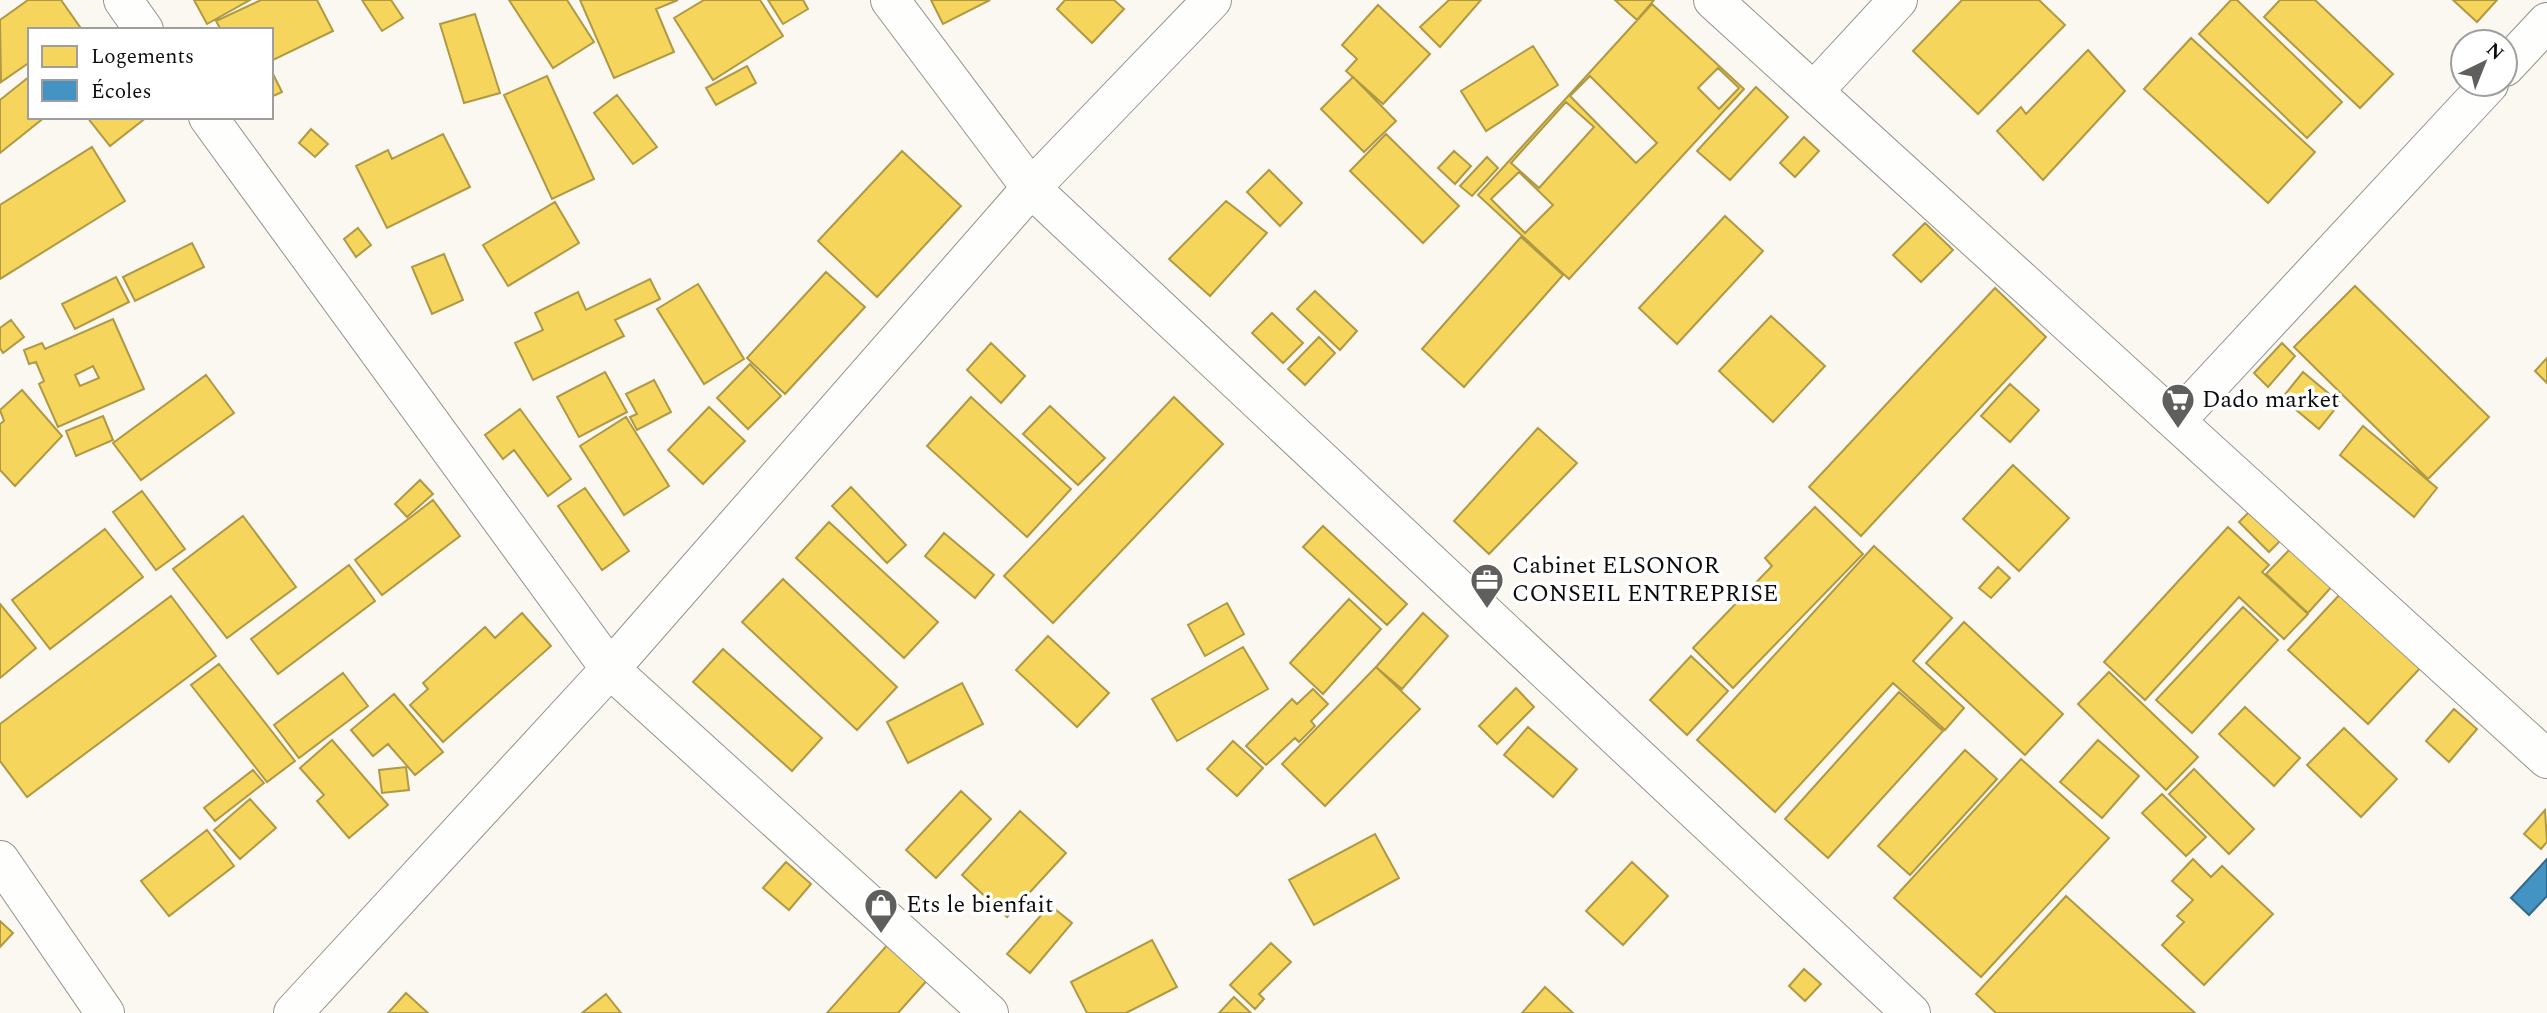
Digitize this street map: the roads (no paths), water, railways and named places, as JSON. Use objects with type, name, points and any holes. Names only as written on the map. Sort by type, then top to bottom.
[{"type":"street","points":[[122,0],[143,28]]},
{"type":"street","points":[[890,0],[1031,188],[1911,1013]]},
{"type":"street","points":[[293,1013],[610,669],[1031,188],[1212,0]]},
{"type":"street","points":[[1713,0],[2176,421],[2542,744]]},
{"type":"street","points":[[1814,91],[1898,0]]},
{"type":"street","points":[[2519,52],[2547,22]]},
{"type":"street","points":[[2176,421],[2476,98]]},
{"type":"street","points":[[209,119],[610,669],[989,1013]]},
{"type":"street","points":[[0,860],[105,1013]]},
{"type":"place","name":"Dado market","points":[[2178,430]]},
{"type":"place","name":"Cabinet ELSONOR CONSEIL ENTREPRISE","points":[[1487,610]]},
{"type":"place","name":"Ets le bienfait","points":[[881,935]]}]
